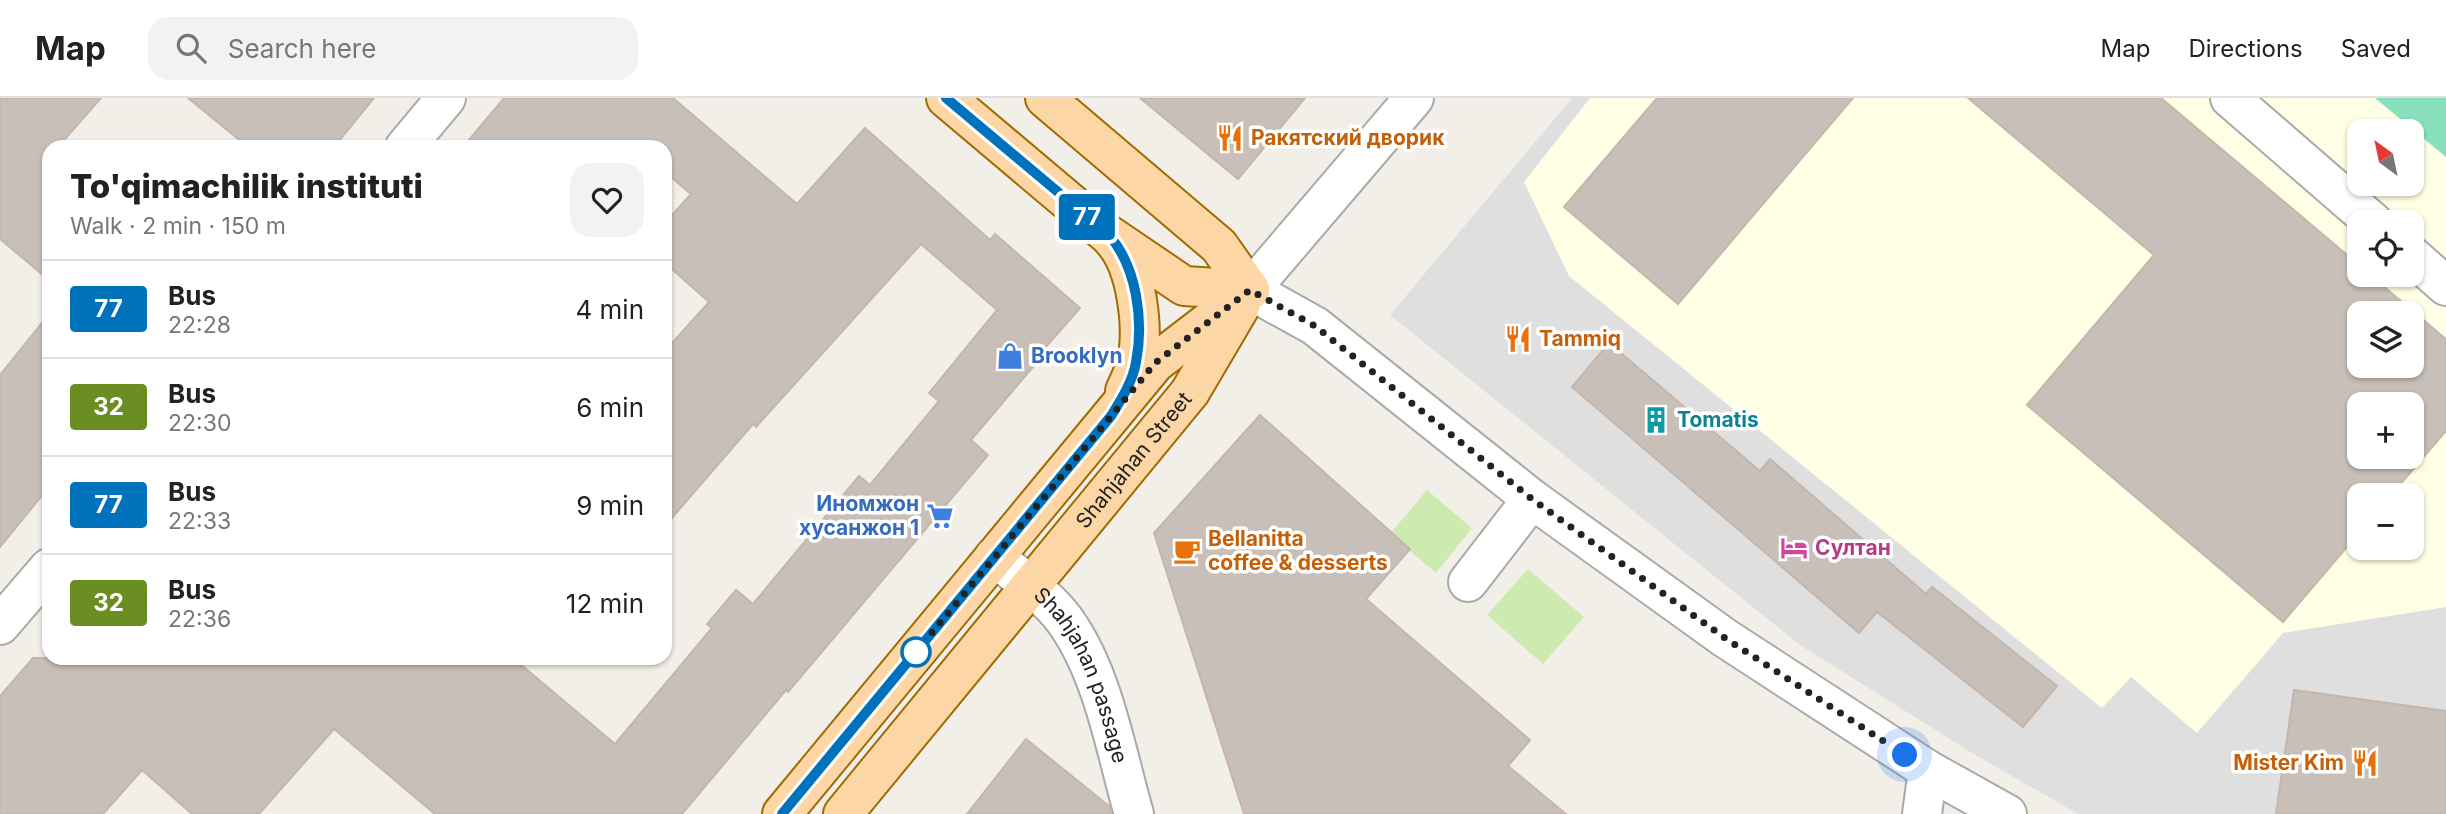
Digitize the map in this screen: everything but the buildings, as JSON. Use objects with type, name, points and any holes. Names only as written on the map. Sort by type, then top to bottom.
[{"type":"main road","points":[[946,98],[1108,234],[1184,286],[1250,290]]},
{"type":"main road","points":[[1045,98],[1219,246],[1250,290]]},
{"type":"main road","points":[[1108,234],[1119,247],[1134,287],[1139,340],[1136,364],[1111,416]]},
{"type":"main road","points":[[782,814],[1155,363],[1250,290]]},
{"type":"main road","name":"Shahjahan Street","points":[[844,814],[1190,392],[1250,290]]},
{"type":"street","points":[[411,140],[446,98]]},
{"type":"street","name":"Shahjahan Street","points":[[1250,290],[1414,98]]},
{"type":"street","points":[[2230,98],[2359,210]]},
{"type":"street","points":[[2424,267],[2446,286]]},
{"type":"street","points":[[1250,290],[1315,326],[1532,499],[1725,638],[1928,769],[2007,814]]},
{"type":"street","points":[[1468,582],[1532,499]]},
{"type":"street","name":"Shahjahan passage","points":[[994,557],[1031,587],[1065,621],[1095,676],[1134,814]]},
{"type":"street","points":[[0,625],[42,576]]},
{"type":"street","points":[[1922,814],[1928,769]]},
{"type":"shaded area","points":[[1572,98],[2446,98],[2446,814],[2078,814],[1977,756],[1800,645],[1390,315]]},
{"type":"shaded area","points":[[1590,98],[2446,98],[2446,607],[2283,633],[2197,733],[2131,677],[2102,708],[1569,276],[1524,182]]},
{"type":"green space","points":[[2375,98],[2446,98],[2446,157],[2424,139],[2424,119],[2400,119]]},
{"type":"green space","points":[[1427,490],[1472,528],[1436,573],[1390,534]]},
{"type":"green space","points":[[1528,569],[1584,617],[1543,664],[1487,615]]},
{"type":"bus line","name":"77","points":[[782,814],[1111,416],[1122,398],[1136,364],[1139,340],[1134,287],[1119,247],[1108,234],[946,98]]},
{"type":"place","name":"Ракятский дворик","points":[[1230,138]]},
{"type":"place","name":"Tammiq","points":[[1518,339]]},
{"type":"place","name":"Brooklyn","points":[[1010,356]]},
{"type":"place","name":"Tomatis","points":[[1656,420]]},
{"type":"place","name":"Иномжон хусанжон 1","points":[[940,516]]},
{"type":"place","name":"Султан","points":[[1794,548]]},
{"type":"place","name":"Bellanitta coffee & desserts","points":[[1187,551]]},
{"type":"place","name":"Mister Kim","points":[[2365,763]]},
{"type":"route","points":[[916,652],[1155,363],[1250,290],[1315,326],[1532,499],[1725,638],[1905,755]]}]
